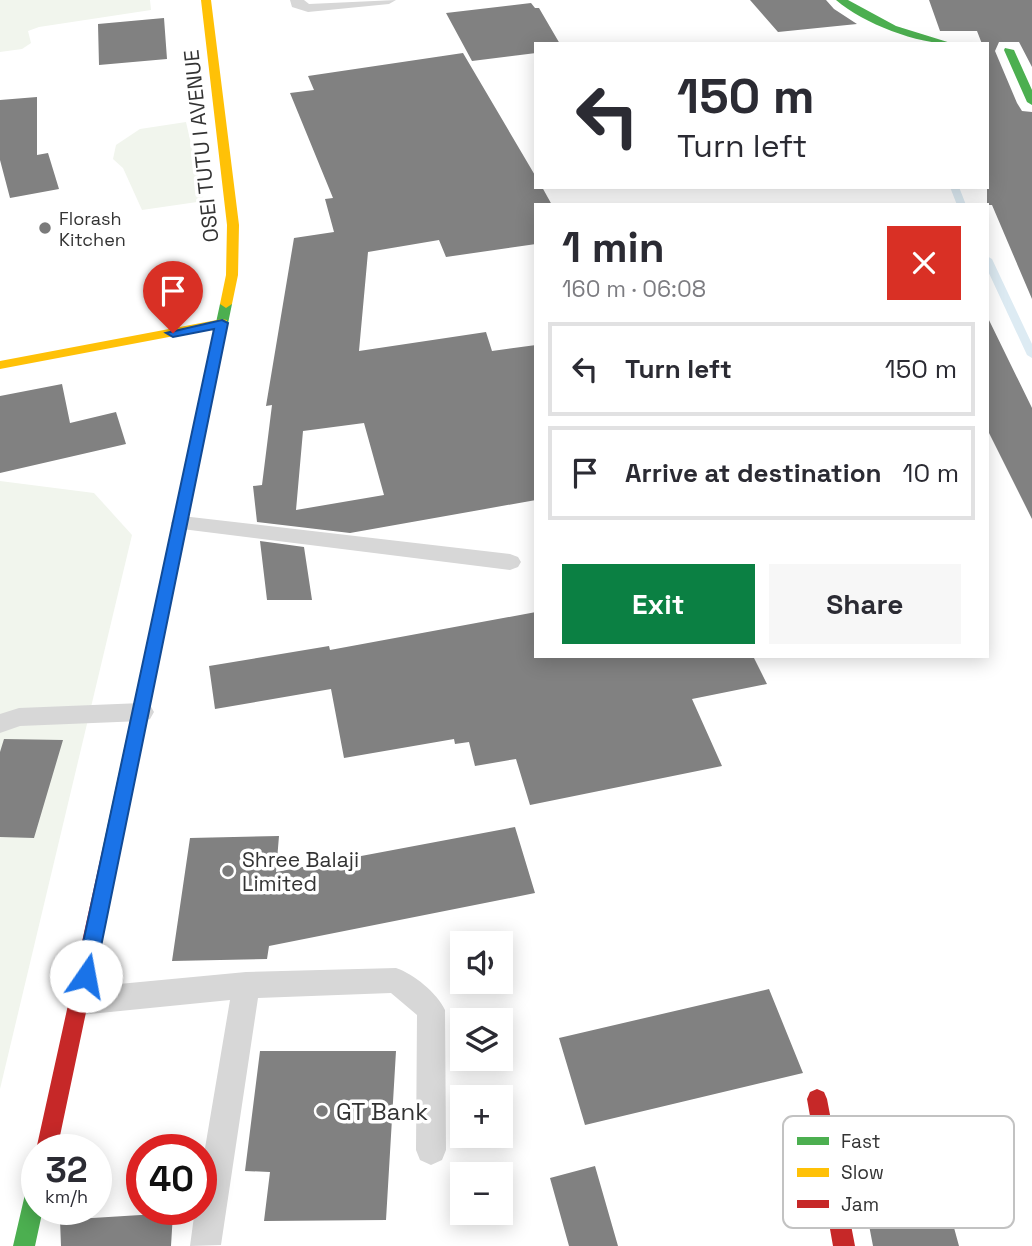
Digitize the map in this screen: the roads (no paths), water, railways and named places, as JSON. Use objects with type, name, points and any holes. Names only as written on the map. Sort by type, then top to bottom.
[{"type":"street","name":"OSEI TUTU I AVENUE","points":[[50,1134],[142,712],[232,275],[233,225],[206,0]]},
{"type":"street","points":[[841,0],[866,16],[887,25],[942,42]]},
{"type":"street","points":[[989,48],[1032,49]]},
{"type":"street","points":[[1009,50],[1032,102]]},
{"type":"street","points":[[0,365],[222,323]]},
{"type":"street","points":[[817,1100],[820,1116]]},
{"type":"street","points":[[24,1246],[29,1225]]},
{"type":"street","points":[[841,1228],[844,1246]]},
{"type":"lane","points":[[297,0],[297,4],[307,8],[389,0]]},
{"type":"lane","points":[[182,523],[510,562]]},
{"type":"lane","points":[[0,724],[19,717],[142,712]]},
{"type":"lane","points":[[80,1002],[126,995],[246,985],[396,980],[431,1010],[431,1150]]},
{"type":"lane","points":[[205,1245],[246,985]]},
{"type":"waterway","points":[[955,189],[961,203]]},
{"type":"waterway","points":[[989,263],[1032,355]]},
{"type":"place","name":"Florash Kitchen","points":[[45,228]]},
{"type":"place","name":"Shree Balaji Limited","points":[[228,871]]},
{"type":"place","name":"GT Bank","points":[[322,1111]]}]
